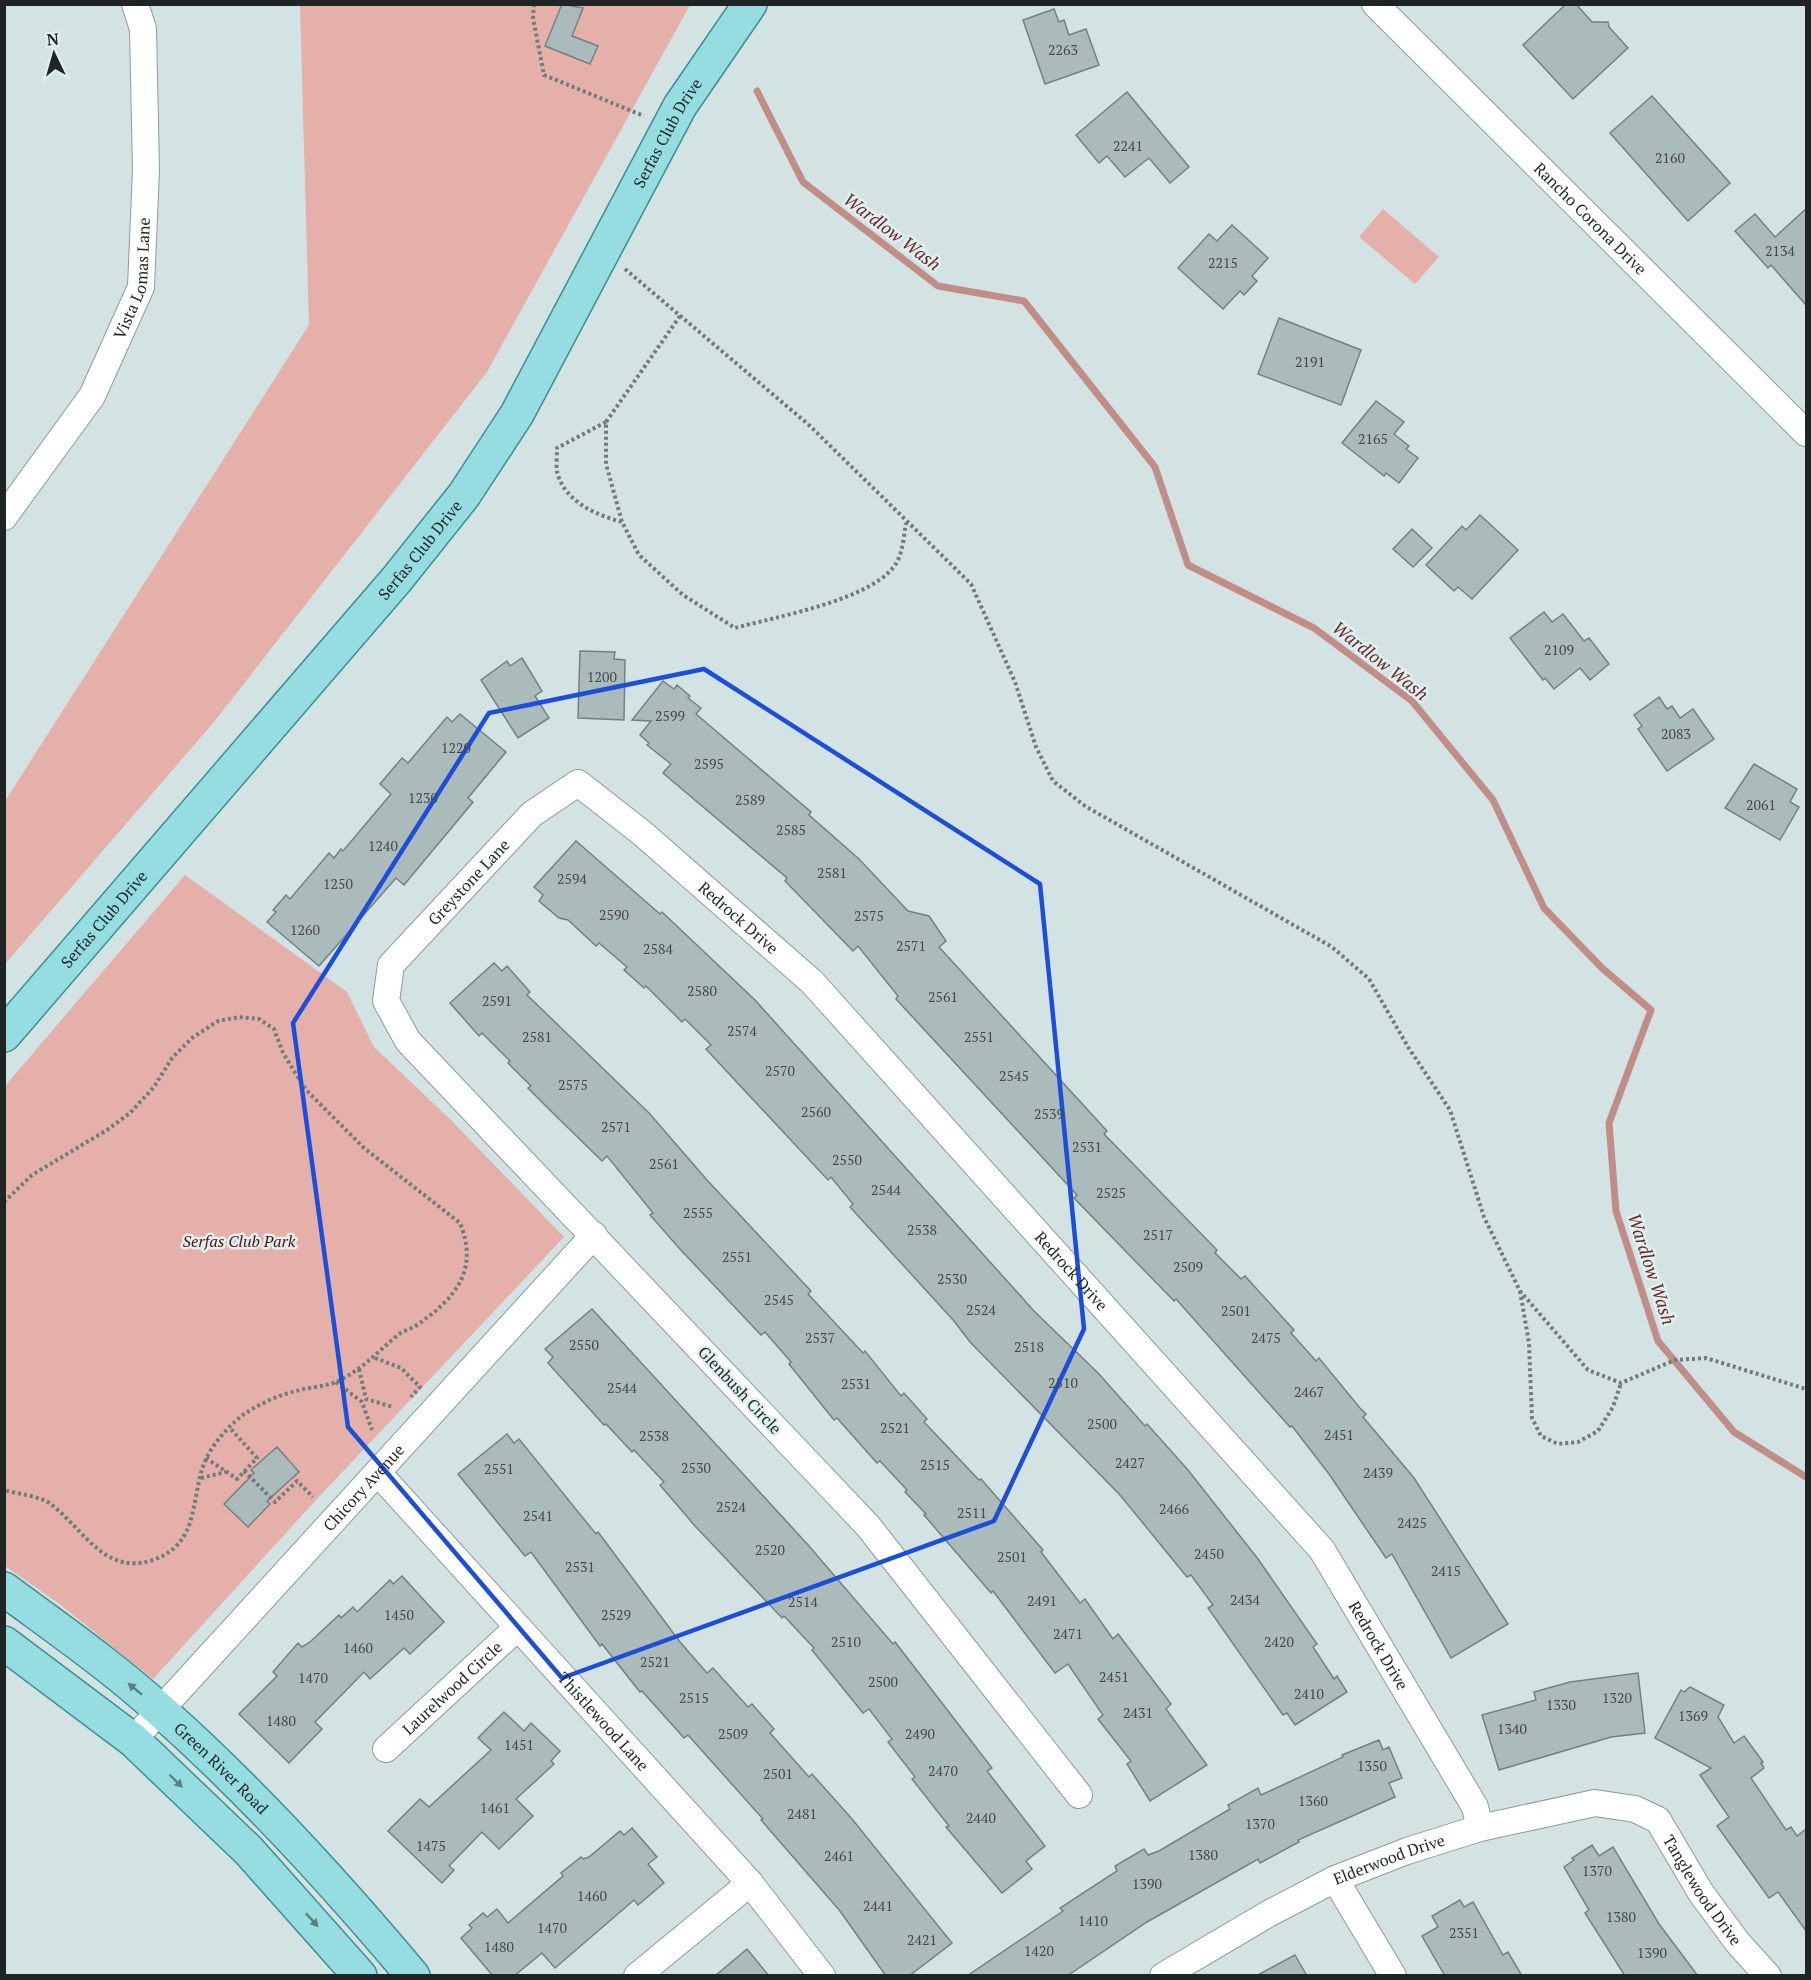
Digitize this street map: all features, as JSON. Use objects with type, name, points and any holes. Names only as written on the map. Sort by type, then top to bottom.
[{"type":"main road","name":"Serfas Club Drive","points":[[4,1035],[397,579],[464,495],[517,414],[669,127],[750,4]]},
{"type":"main road","name":"Green River Road","points":[[4,1589],[84,1648],[161,1710],[263,1808],[366,1920],[413,1976]]},
{"type":"main road","points":[[4,1643],[134,1740],[249,1851],[360,1976]]},
{"type":"street","name":"Vista Lomas Lane","points":[[4,518],[92,396],[141,287],[146,170],[143,29],[135,4]]},
{"type":"street","name":"Rancho Corona Drive","points":[[1375,4],[1806,433]]},
{"type":"street","name":"Greystone Lane","points":[[386,1001],[391,965],[532,814],[578,783]]},
{"type":"street","name":"Redrock Drive","points":[[578,783],[642,833],[812,982],[1322,1550],[1475,1807],[1480,1828]]},
{"type":"street","name":"Glenbush Circle","points":[[386,1001],[408,1041],[868,1526],[1079,1794]]},
{"type":"street","name":"Chicory Avenue","points":[[134,1740],[379,1474],[594,1235]]},
{"type":"street","name":"Thistlewood Lane","points":[[379,1474],[750,1883],[822,1976]]},
{"type":"street","name":"Laurelwood Circle","points":[[386,1749],[518,1627]]},
{"type":"street","name":"Elderwood Drive","points":[[1163,1976],[1268,1914],[1335,1879],[1407,1851],[1480,1828],[1595,1803],[1635,1809]]},
{"type":"street","name":"Tanglewood Drive","points":[[1635,1809],[1658,1820],[1701,1893],[1738,1943],[1768,1976]]},
{"type":"street","points":[[1335,1879],[1393,1976]]},
{"type":"street","points":[[638,1976],[750,1883]]},
{"type":"path","points":[[534,4],[533,18],[544,75],[669,127]]},
{"type":"path","points":[[604,251],[809,425],[906,523],[971,584],[1015,682],[1036,747],[1053,781],[1085,806],[1332,947],[1370,979],[1408,1047],[1450,1110],[1484,1217],[1520,1291],[1588,1370],[1621,1383],[1675,1360],[1706,1358],[1806,1389]]},
{"type":"path","points":[[622,522],[596,515],[569,495],[557,472],[557,448],[606,422],[680,316]]},
{"type":"path","points":[[606,422],[606,465],[622,522],[639,555],[683,595],[735,628],[821,606],[876,584],[898,561],[906,523]]},
{"type":"path","points":[[4,1202],[32,1175],[107,1130],[130,1113],[154,1087],[172,1058],[192,1038],[218,1022],[239,1017],[259,1019],[274,1029],[283,1053],[306,1090],[364,1148],[447,1210],[460,1223],[467,1239],[467,1266],[459,1286],[446,1302],[416,1326],[404,1330],[375,1358],[336,1382],[277,1397],[244,1414],[230,1428],[206,1458],[190,1528],[171,1551],[153,1560],[133,1563],[105,1557],[50,1503],[4,1490]]},
{"type":"path","points":[[1520,1291],[1529,1343],[1532,1418],[1541,1436],[1558,1444],[1578,1442],[1598,1431],[1613,1407],[1621,1383]]},
{"type":"path","points":[[375,1358],[400,1368],[420,1387],[406,1403]]},
{"type":"path","points":[[359,1369],[372,1430]]},
{"type":"path","points":[[336,1382],[364,1401],[393,1407]]},
{"type":"path","points":[[206,1458],[237,1479],[257,1458],[230,1428]]},
{"type":"path","points":[[244,1471],[275,1502],[297,1481],[313,1497]]},
{"type":"path","points":[[201,1478],[226,1472]]},
{"type":"highlighted area","points":[[704,669],[1040,884],[1084,1329],[994,1521],[562,1678],[348,1427],[293,1023],[489,713]]},
{"type":"green space","points":[[300,5],[690,5],[487,372],[214,722],[5,964],[5,801],[309,325]]},
{"type":"green space","points":[[1383,209],[1439,257],[1415,284],[1359,237]]},
{"type":"green space","name":"Serfas Club Park","points":[[185,875],[347,992],[374,1047],[452,1121],[564,1237],[316,1500],[153,1679],[58,1603],[5,1566],[5,1086]]},
{"type":"building","points":[[562,4],[583,8],[572,36],[598,46],[590,64],[545,46]]},
{"type":"building","points":[[1566,4],[1576,4],[1592,22],[1608,22],[1609,27],[1628,48],[1573,99],[1523,45]]},
{"type":"building","points":[[1054,9],[1059,22],[1064,20],[1069,35],[1086,29],[1099,65],[1045,84],[1023,20]]},
{"type":"building","points":[[1127,92],[1189,167],[1170,183],[1149,158],[1125,177],[1107,156],[1099,163],[1076,135]]},
{"type":"building","points":[[1652,96],[1730,183],[1688,221],[1610,133]]},
{"type":"building","points":[[1806,209],[1806,305],[1771,265],[1768,268],[1735,231],[1755,214],[1775,237]]},
{"type":"building","points":[[1232,225],[1268,258],[1252,276],[1257,281],[1244,295],[1240,291],[1223,309],[1178,268],[1209,234],[1217,241]]},
{"type":"building","points":[[1279,318],[1361,350],[1341,405],[1258,374]]},
{"type":"building","points":[[1376,401],[1404,422],[1394,434],[1409,446],[1406,449],[1418,458],[1399,483],[1386,473],[1384,476],[1342,443]]},
{"type":"building","points":[[1480,515],[1518,550],[1472,599],[1458,587],[1454,591],[1426,565],[1462,526],[1466,530]]},
{"type":"building","points":[[1412,529],[1432,548],[1413,567],[1393,549]]},
{"type":"building","points":[[1544,612],[1552,622],[1563,614],[1584,641],[1589,638],[1609,664],[1590,680],[1580,668],[1554,689],[1545,678],[1543,680],[1510,638]]},
{"type":"building","points":[[580,651],[615,652],[614,659],[625,660],[624,720],[578,718]]},
{"type":"building","points":[[522,658],[542,691],[535,696],[549,718],[518,738],[481,680],[507,661],[510,666]]},
{"type":"building","points":[[663,681],[674,689],[677,685],[690,696],[688,698],[701,708],[696,714],[811,812],[809,815],[859,859],[908,911],[929,916],[946,941],[939,947],[1107,1131],[1104,1134],[1217,1250],[1215,1253],[1241,1279],[1245,1276],[1294,1330],[1291,1333],[1316,1361],[1319,1358],[1366,1414],[1363,1417],[1414,1478],[1508,1624],[1451,1658],[1392,1554],[1386,1558],[1329,1474],[1292,1426],[1290,1427],[1176,1299],[1174,1301],[1074,1198],[1077,1195],[896,999],[898,996],[858,946],[853,951],[785,881],[787,878],[663,773],[671,764],[647,745],[649,743],[640,735],[651,721],[632,720]]},
{"type":"building","points":[[1659,697],[1667,709],[1672,706],[1680,718],[1693,709],[1714,739],[1667,771],[1638,729],[1642,726],[1634,715]]},
{"type":"building","points":[[460,714],[506,752],[468,798],[473,802],[404,885],[396,878],[319,966],[267,922],[276,912],[273,910],[286,895],[290,899],[329,853],[334,858],[341,849],[343,851],[391,794],[380,784],[402,758],[408,763],[447,717],[452,722]]},
{"type":"building","points":[[1754,764],[1797,789],[1790,802],[1799,807],[1780,840],[1725,808]]},
{"type":"building","points":[[576,841],[660,914],[662,912],[755,1000],[1034,1311],[1099,1374],[1145,1426],[1147,1424],[1188,1470],[1258,1559],[1317,1644],[1313,1647],[1334,1679],[1337,1676],[1347,1692],[1295,1725],[1287,1713],[1283,1715],[1208,1608],[1213,1605],[1191,1575],[1187,1577],[1120,1495],[970,1342],[954,1321],[850,1207],[853,1204],[831,1177],[828,1180],[706,1049],[711,1045],[685,1019],[682,1022],[646,986],[644,988],[624,970],[627,967],[599,943],[596,946],[568,920],[559,918],[539,901],[543,895],[534,887]]},
{"type":"building","points":[[494,963],[502,971],[507,966],[530,992],[527,995],[650,1114],[706,1179],[811,1291],[808,1294],[863,1353],[865,1351],[901,1396],[904,1393],[927,1419],[924,1422],[979,1480],[981,1479],[1043,1550],[1041,1552],[1080,1603],[1085,1599],[1113,1639],[1118,1634],[1171,1704],[1166,1709],[1207,1765],[1150,1801],[1127,1764],[1131,1761],[1098,1719],[1103,1715],[1068,1664],[1055,1673],[993,1591],[991,1593],[924,1515],[926,1514],[905,1492],[907,1490],[880,1461],[877,1463],[837,1418],[834,1420],[789,1364],[791,1362],[765,1332],[761,1335],[679,1248],[650,1215],[653,1213],[607,1156],[602,1161],[528,1088],[531,1086],[508,1063],[510,1061],[482,1033],[479,1036],[450,1003]]},
{"type":"building","points":[[592,1309],[809,1546],[893,1644],[895,1642],[992,1768],[987,1771],[1045,1846],[1026,1861],[1032,1869],[1002,1893],[946,1827],[949,1826],[912,1779],[915,1777],[888,1742],[892,1739],[869,1709],[863,1713],[812,1650],[814,1648],[784,1616],[782,1618],[695,1526],[660,1485],[664,1482],[634,1450],[632,1452],[606,1424],[604,1425],[548,1363],[553,1357],[545,1349]]},
{"type":"building","points":[[507,1434],[514,1443],[519,1439],[596,1534],[598,1532],[680,1642],[707,1673],[713,1668],[748,1707],[752,1704],[774,1729],[770,1733],[809,1777],[812,1774],[852,1819],[952,1943],[909,1976],[886,1976],[840,1911],[761,1820],[763,1819],[688,1735],[684,1738],[642,1691],[640,1692],[602,1644],[600,1646],[531,1552],[525,1556],[458,1474]]},
{"type":"building","points":[[277,1447],[299,1472],[267,1501],[270,1504],[248,1527],[224,1504],[254,1473],[251,1470]]},
{"type":"building","points":[[402,1576],[444,1622],[410,1654],[404,1648],[370,1679],[364,1672],[315,1722],[322,1729],[289,1763],[239,1714],[277,1676],[273,1672],[298,1643],[302,1647],[310,1642],[339,1615],[341,1618],[353,1607],[357,1612],[390,1580],[393,1584]]},
{"type":"building","points":[[1638,1673],[1645,1733],[1611,1737],[1499,1770],[1482,1715],[1536,1700],[1534,1692],[1570,1682]]},
{"type":"building","points":[[1690,1687],[1724,1705],[1718,1717],[1734,1743],[1744,1736],[1763,1762],[1761,1763],[1764,1768],[1751,1778],[1786,1830],[1791,1827],[1797,1836],[1806,1829],[1806,1931],[1778,1892],[1769,1898],[1717,1826],[1729,1817],[1700,1775],[1711,1768],[1655,1738],[1681,1690],[1684,1692]]},
{"type":"building","points":[[504,1712],[524,1731],[531,1723],[560,1751],[551,1761],[554,1764],[516,1799],[533,1816],[499,1849],[482,1832],[449,1866],[454,1870],[442,1883],[388,1831],[420,1799],[429,1807],[491,1750],[478,1738]]},
{"type":"building","points":[[1379,1740],[1383,1750],[1389,1747],[1402,1778],[1389,1783],[1395,1797],[1298,1840],[1299,1842],[1260,1863],[1258,1859],[1147,1922],[1067,1976],[967,1976],[1063,1911],[1060,1908],[1117,1871],[1115,1866],[1144,1849],[1148,1855],[1159,1851],[1230,1809],[1228,1805],[1258,1788],[1261,1795],[1343,1757],[1342,1755]]},
{"type":"building","points":[[632,1828],[657,1857],[648,1864],[664,1883],[638,1905],[634,1900],[555,1968],[542,1953],[514,1976],[493,1976],[461,1938],[472,1928],[469,1925],[483,1913],[487,1917],[497,1909],[508,1923],[563,1876],[561,1873],[581,1857],[583,1859],[589,1857],[620,1831],[624,1835]]},
{"type":"building","points":[[1592,1845],[1599,1856],[1613,1847],[1659,1924],[1698,1976],[1625,1976],[1585,1913],[1589,1910],[1564,1867],[1574,1860],[1572,1858]]},
{"type":"building","points":[[1460,1900],[1464,1907],[1473,1902],[1503,1955],[1508,1952],[1522,1976],[1445,1976],[1422,1936],[1438,1927],[1432,1916]]},
{"type":"building","points":[[747,1949],[769,1976],[715,1976]]},
{"type":"building","points":[[1295,1955],[1307,1976],[1256,1976]]},
{"type":"waterway","name":"Wardlow Wash","points":[[757,91],[803,182],[938,286],[1024,301],[1155,467],[1188,565],[1314,628],[1412,701],[1493,800],[1544,908],[1602,968],[1651,1010],[1609,1123],[1616,1211],[1658,1341],[1734,1432],[1806,1477]]}]
